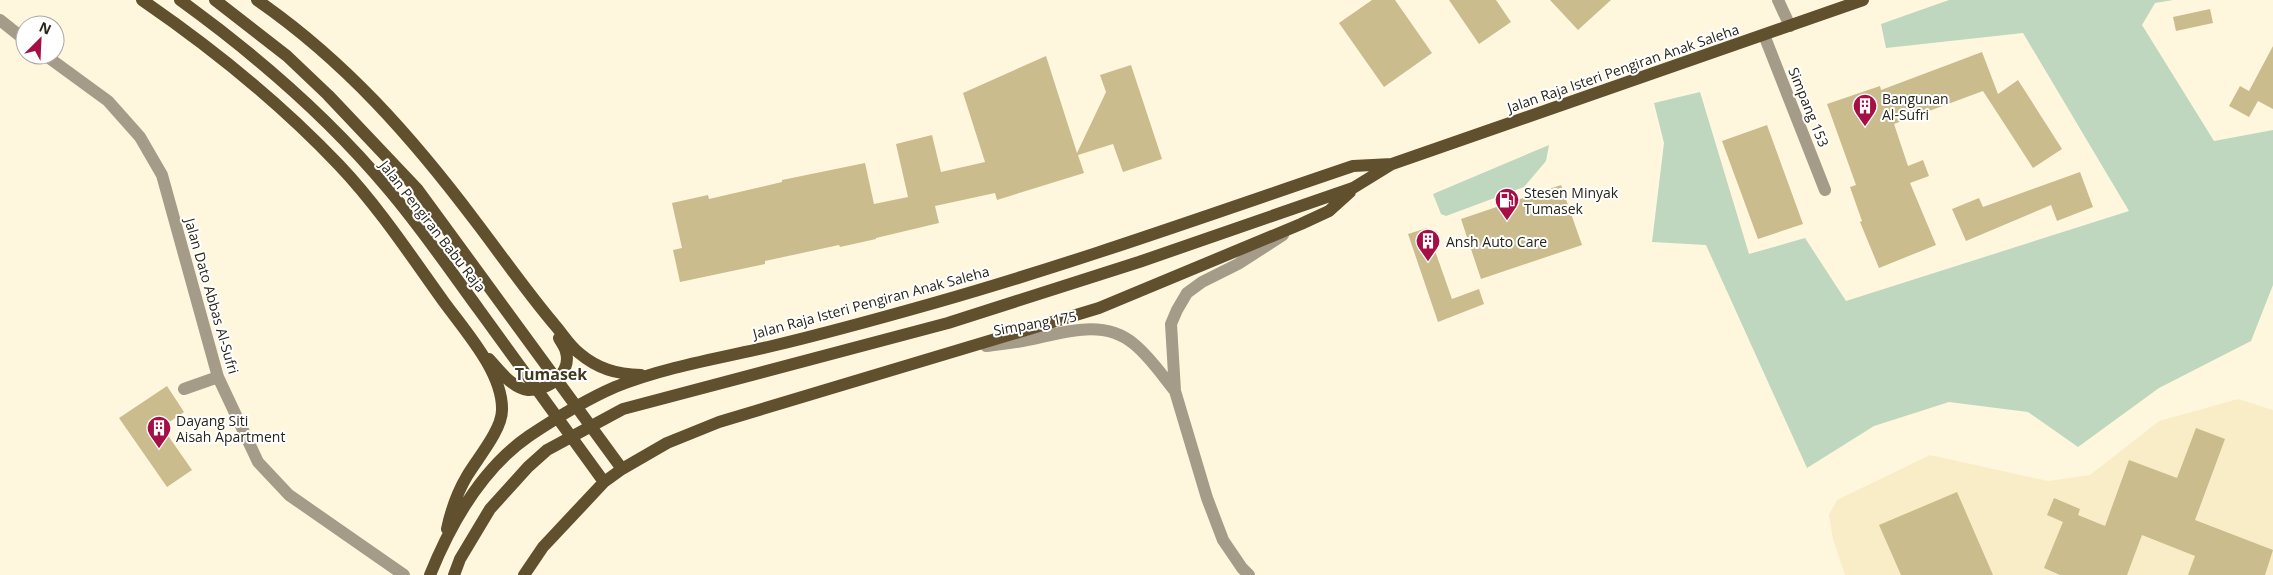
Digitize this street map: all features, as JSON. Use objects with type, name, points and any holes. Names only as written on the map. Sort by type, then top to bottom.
[{"type":"main road","points":[[142,0],[219,56],[286,113],[340,166],[389,226],[476,346],[502,394],[502,413],[498,425],[466,477],[452,506],[444,541]]},
{"type":"main road","name":"Jalan Pengiran Babu Raja","points":[[180,0],[220,29],[306,104],[389,190],[427,237],[604,482]]},
{"type":"main road","name":"Jalan Pengiran Babu Raja","points":[[215,0],[287,56],[368,135],[418,190],[622,469]]},
{"type":"main road","points":[[257,0],[283,18],[344,70],[394,121],[431,162],[544,312],[577,352],[595,365],[618,374],[649,376]]},
{"type":"main road","name":"Jalan Raja Isteri Pengiran Anak Saleha","points":[[454,575],[460,559],[490,509],[528,467],[548,450],[623,409],[948,323],[1139,262],[1353,188],[1392,164],[1863,0]]},
{"type":"main road","name":"Jalan Raja Isteri Pengiran Anak Saleha","points":[[430,575],[444,541],[470,496],[490,472],[526,437],[590,399],[649,376],[793,341],[937,302],[1086,255],[1353,166],[1392,164]]},
{"type":"main road","points":[[524,575],[543,547],[604,482],[622,469],[667,443],[719,422],[1098,308],[1329,211],[1353,188]]},
{"type":"main road","points":[[476,346],[511,382],[528,390],[548,386],[561,376],[566,364],[566,352],[544,312]]},
{"type":"street","points":[[1778,0],[1790,26]]},
{"type":"street","points":[[0,20],[15,32]]},
{"type":"street","name":"Simpang 153","points":[[1764,35],[1826,190]]},
{"type":"street","name":"Jalan Dato Abbas Al-Sufri","points":[[59,65],[108,101],[140,137],[162,175],[218,377],[258,462],[290,495],[404,575]]},
{"type":"street","name":"Simpang 175","points":[[1249,575],[1223,540],[1207,498],[1175,391],[1171,324],[1187,293],[1202,282],[1238,264],[1301,224]]},
{"type":"street","name":"Simpang 175","points":[[965,349],[1025,341],[1080,329],[1102,329],[1118,334],[1134,344],[1175,391]]},
{"type":"street","points":[[184,389],[218,377]]},
{"type":"shaded area","points":[[2238,399],[2273,410],[2273,575],[1845,575],[1833,539],[1829,515],[1837,500],[1930,455],[2048,481],[2090,475],[2159,421]]},
{"type":"green space","points":[[1949,0],[2173,0],[2155,3],[2142,25],[2214,141],[2273,130],[2273,285],[2251,341],[2159,388],[2078,447],[2028,412],[1949,402],[1874,426],[1807,468],[1706,245],[1652,242],[1664,143],[1654,103],[1700,92],[1749,254],[1805,238],[1846,301],[2129,211],[2023,33],[1886,48],[1881,24]]},
{"type":"green space","points":[[1549,145],[1546,161],[1524,187],[1446,216],[1441,214],[1433,194]]},
{"type":"building","points":[[1372,0],[1395,0],[1432,53],[1384,87],[1339,23]]},
{"type":"building","points":[[1449,0],[1496,0],[1511,22],[1479,44]]},
{"type":"building","points":[[1550,0],[1611,0],[1578,30]]},
{"type":"building","points":[[2210,9],[2213,23],[2176,31],[2173,17]]},
{"type":"building","points":[[2273,46],[2273,109],[2258,101],[2249,117],[2229,106],[2240,86],[2249,91]]},
{"type":"building","points":[[1982,52],[1998,94],[2018,80],[2062,149],[2033,168],[1983,91],[1894,124],[1908,166],[1923,160],[1929,176],[1910,183],[1936,245],[1879,268],[1860,222],[1862,221],[1850,187],[1856,185],[1827,104],[1880,86],[1881,90]]},
{"type":"building","points":[[1046,56],[1077,153],[1106,92],[1100,75],[1131,65],[1162,159],[1123,172],[1113,144],[1078,155],[1084,173],[997,200],[995,193],[935,206],[939,223],[876,239],[765,261],[765,264],[680,282],[673,250],[682,248],[672,203],[708,195],[709,199],[782,182],[782,180],[865,163],[874,204],[908,197],[896,144],[932,135],[941,172],[985,162],[963,93]]},
{"type":"building","points":[[1767,125],[1803,224],[1758,239],[1722,141]]},
{"type":"building","points":[[2080,172],[2093,207],[2057,221],[2051,205],[1966,241],[1952,209],[1979,198],[1983,207]]},
{"type":"building","points":[[1561,185],[1582,245],[1481,279],[1461,219]]},
{"type":"building","name":"Ansh Auto Care","points":[[1427,228],[1452,299],[1479,289],[1484,304],[1438,322],[1408,234]]},
{"type":"building","name":"Dayang Siti Aisah Apartment","points":[[167,386],[184,412],[162,427],[192,470],[167,487],[119,418]]},
{"type":"building","points":[[2196,428],[2225,439],[2195,520],[2273,550],[2265,575],[2188,575],[2195,556],[2142,535],[2127,575],[2060,575],[2044,568],[2063,522],[2047,515],[2054,498],[2080,509],[2078,515],[2105,526],[2129,460],[2177,478]]},
{"type":"building","points":[[1957,492],[1993,575],[1901,575],[1879,525]]},
{"type":"place","name":"Bangunan Al-Sufri","points":[[1865,127]]},
{"type":"place","name":"Stesen Minyak Tumasek","points":[[1507,221]]},
{"type":"place","name":"Ansh Auto Care","points":[[1428,262]]},
{"type":"place","name":"Dayang Siti Aisah Apartment","points":[[159,449]]},
{"type":"district","name":"Tumasek","points":[[551,374]]}]
